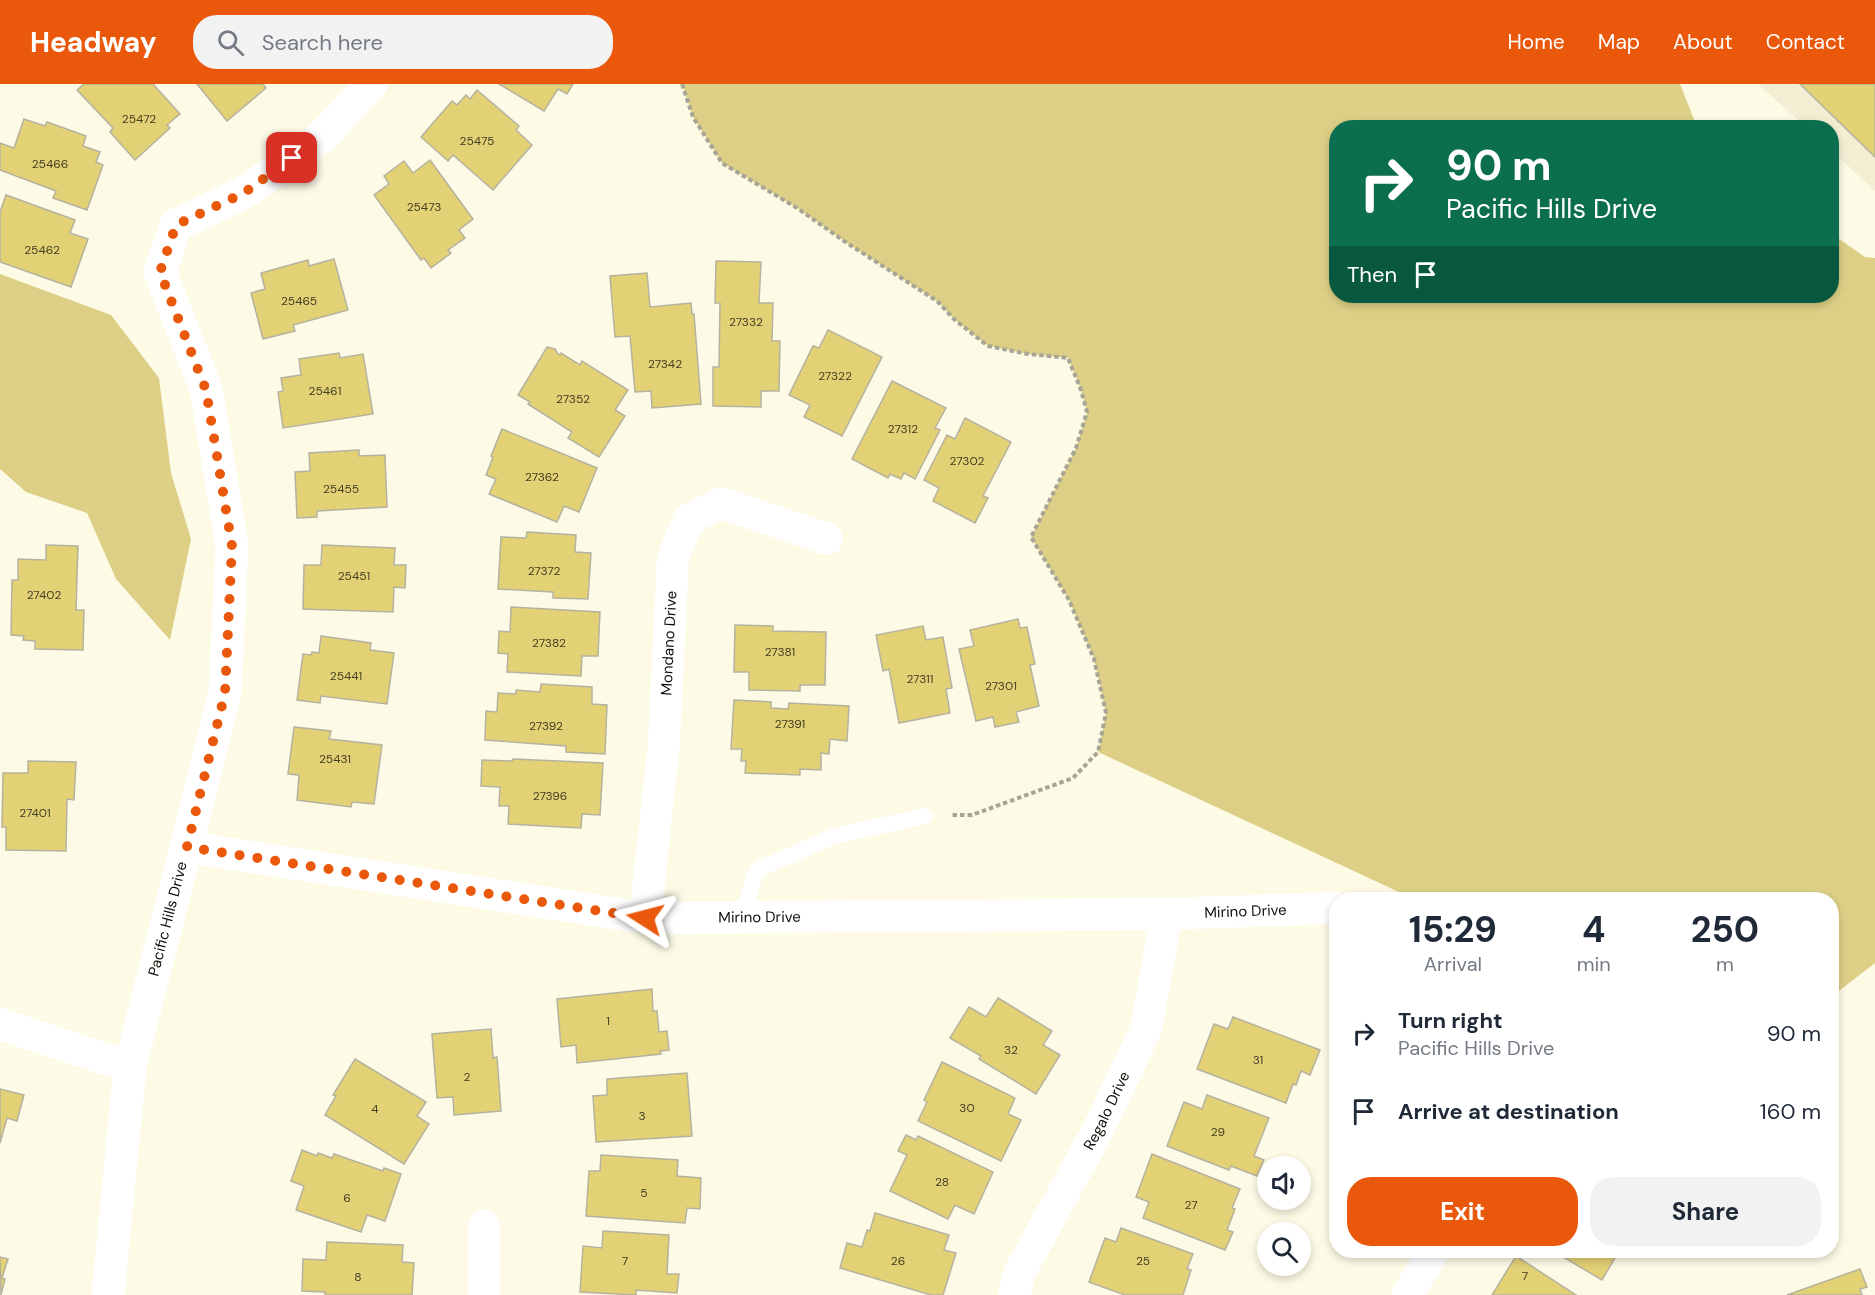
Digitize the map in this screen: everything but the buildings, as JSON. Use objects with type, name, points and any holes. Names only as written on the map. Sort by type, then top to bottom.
[{"type":"street","name":"Pacific Hills Drive","points":[[108,1295],[130,1067],[225,693],[232,546],[206,390],[160,272],[176,225],[244,193],[315,142],[371,84]]},
{"type":"street","name":"Mondano Drive","points":[[645,918],[664,743],[673,556],[689,519],[721,502],[827,539]]},
{"type":"street","name":"Mirino Drive","points":[[187,847],[645,918],[1167,914],[1329,908]]},
{"type":"street","name":"Regalo Drive","points":[[1014,1295],[1020,1272],[1098,1130],[1146,1029],[1167,914]]},
{"type":"street","points":[[0,1024],[130,1067]]},
{"type":"street","points":[[484,1226],[484,1295]]},
{"type":"street","points":[[1407,1295],[1430,1258]]},
{"type":"lane","points":[[741,917],[757,870],[834,836],[925,816]]},
{"type":"path","points":[[682,84],[693,117],[722,163],[797,208],[937,301],[955,320],[988,346],[1028,354],[1068,358],[1081,390],[1087,412],[1076,448],[1031,537],[1069,600],[1094,659],[1106,714],[1098,752],[1072,777],[972,815],[925,816]]},
{"type":"shaded area","points":[[682,84],[1680,84],[1694,120],[1329,120],[1329,303],[1839,303],[1839,239],[1865,257],[1875,258],[1875,963],[1839,991],[1839,892],[1399,892],[1098,752],[1106,713],[1094,659],[1069,600],[1031,537],[1076,448],[1087,412],[1068,358],[1028,354],[988,346],[955,320],[937,301],[797,208],[722,163],[693,117]]},
{"type":"shaded area","points":[[1758,84],[1875,84],[1875,191],[1839,158],[1839,120],[1798,120]]},
{"type":"shaded area","points":[[0,274],[111,315],[159,378],[171,473],[191,539],[170,640],[116,579],[87,513],[26,492],[0,469]]},
{"type":"route","points":[[292,158],[244,193],[176,225],[160,272],[206,390],[232,546],[225,693],[187,847],[645,918]]}]
